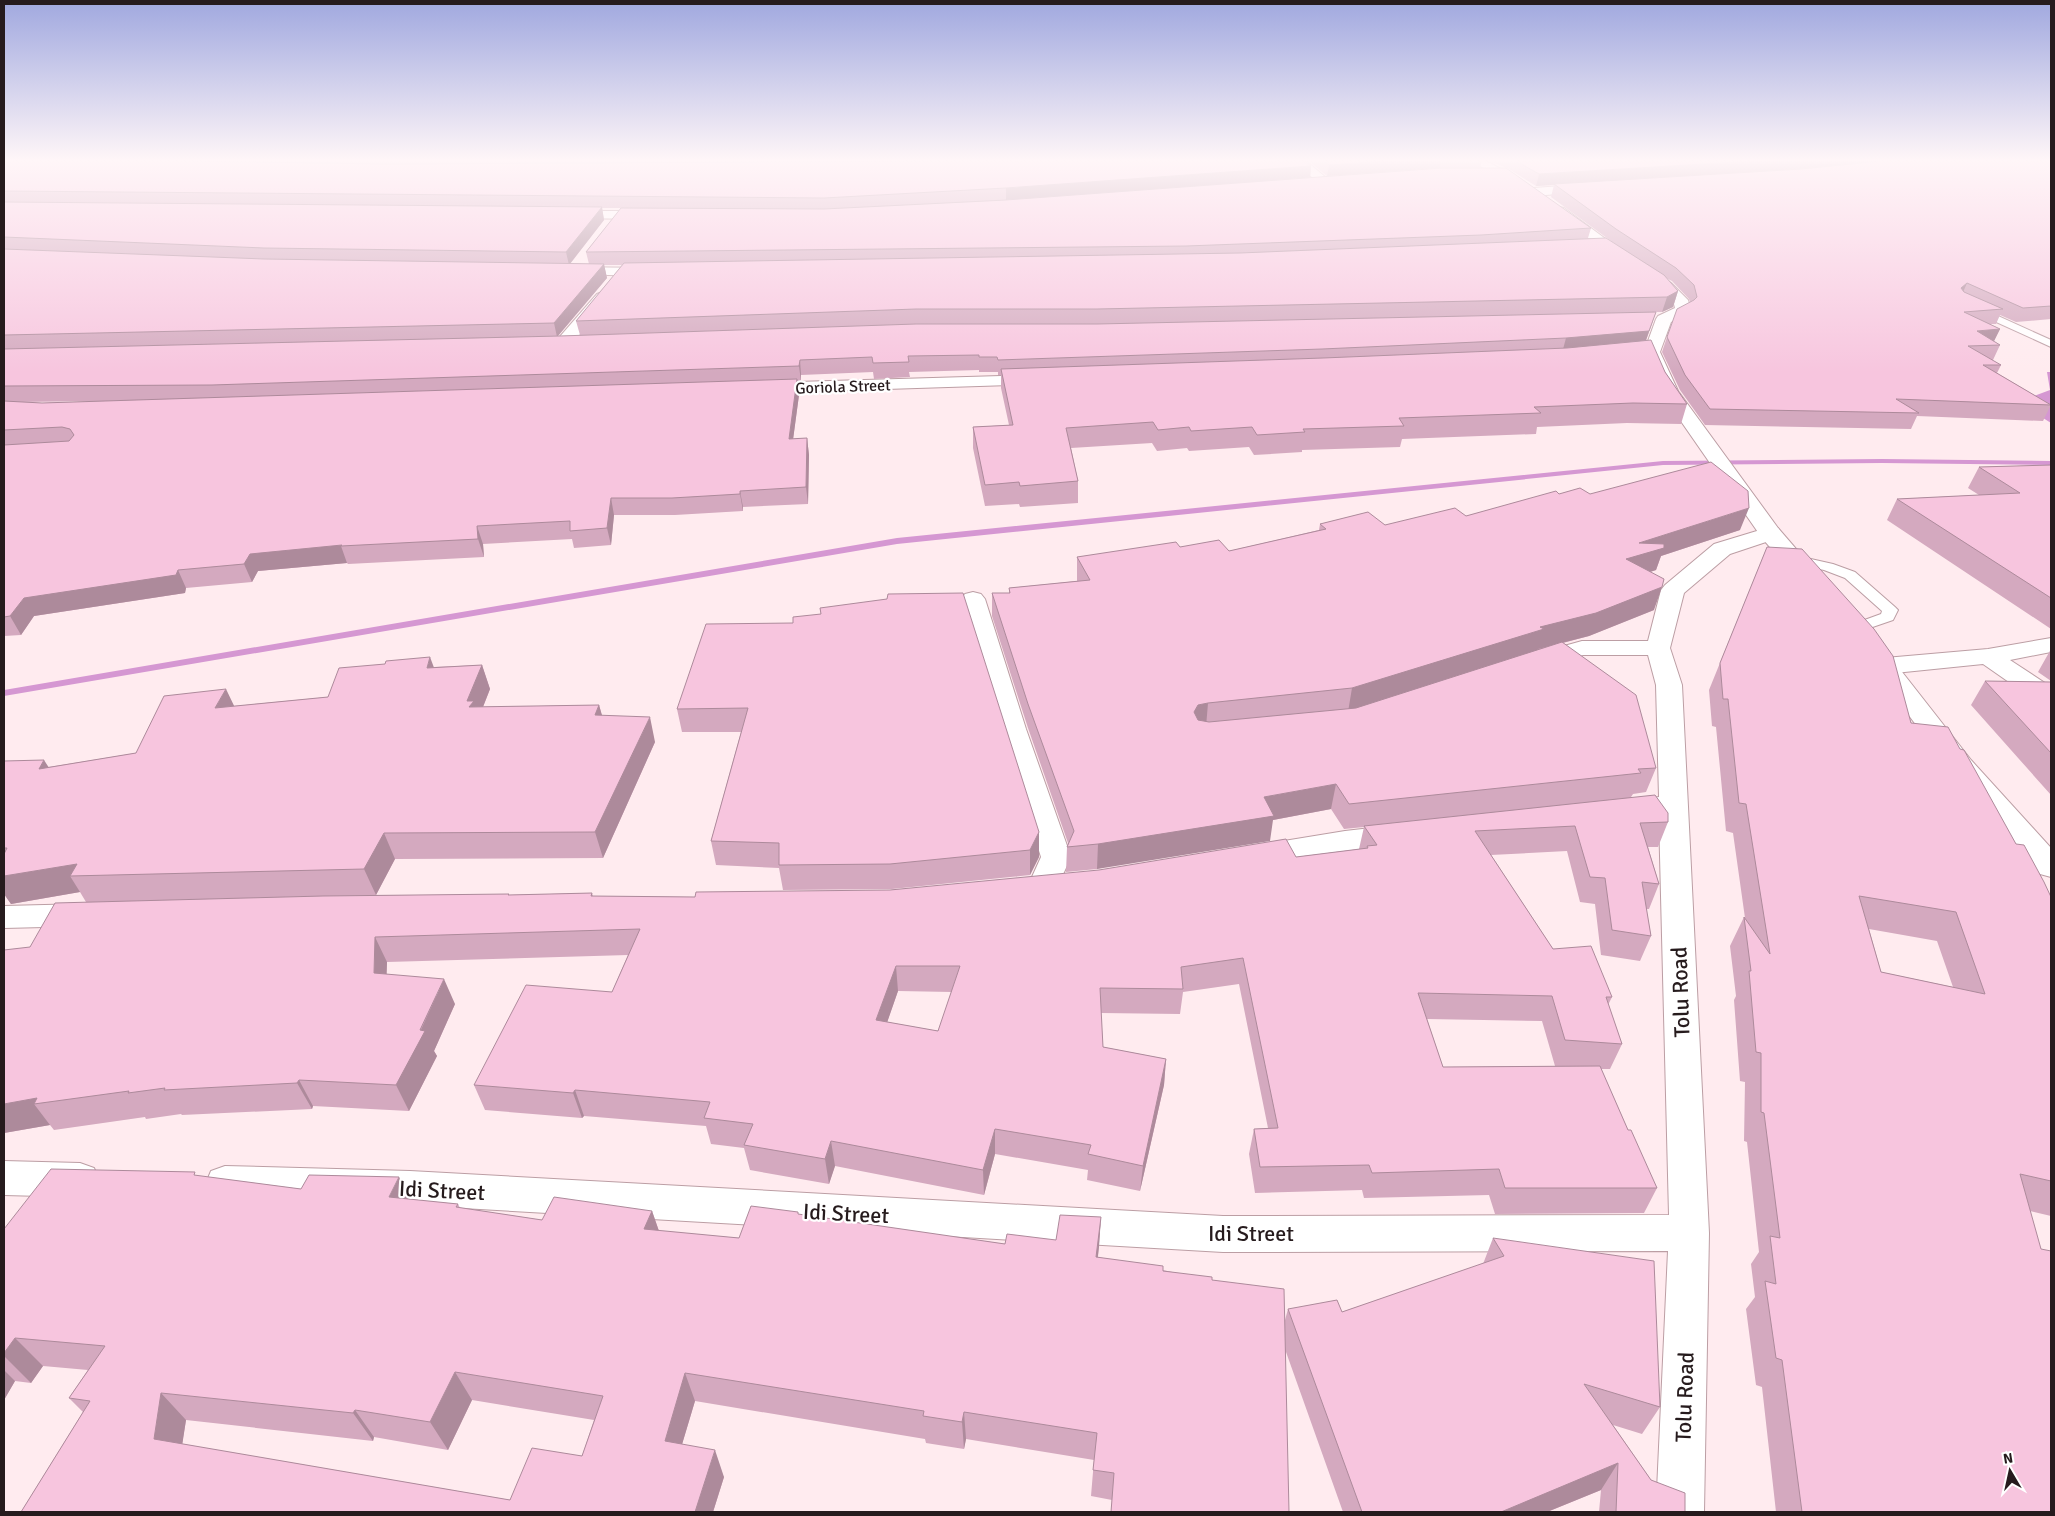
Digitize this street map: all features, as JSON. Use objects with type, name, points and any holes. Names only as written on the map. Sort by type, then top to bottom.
[{"type":"street","points":[[1590,232],[1606,246],[1666,286],[1682,303],[1682,310],[1664,319],[1644,319]]},
{"type":"street","points":[[1586,248],[1606,246]]},
{"type":"street","points":[[574,271],[586,257]]},
{"type":"street","points":[[554,271],[671,272]]},
{"type":"street","points":[[563,344],[622,272]]},
{"type":"street","points":[[1664,319],[1652,352],[1669,390],[1694,427],[1770,532],[1885,666],[1961,766],[2051,866]]},
{"type":"street","points":[[543,344],[583,343]]},
{"type":"street","points":[[1632,354],[1652,352]]},
{"type":"street","name":"Goriola Street","points":[[746,389],[1052,379]]},
{"type":"street","points":[[1518,667],[1582,648],[1658,648],[1673,590],[1722,549],[1770,532]]},
{"type":"street","points":[[973,599],[1013,729],[1056,857],[1055,886],[1012,891]]},
{"type":"street","points":[[1885,666],[1988,656],[2051,645]]},
{"type":"street","name":"Tolu Road","points":[[1658,648],[1669,684],[1689,1233],[1680,1512]]},
{"type":"street","points":[[1988,656],[2051,700]]},
{"type":"street","points":[[1596,814],[1674,805]]},
{"type":"street","points":[[1228,860],[1345,841],[1422,832]]},
{"type":"street","points":[[4,917],[111,914]]},
{"type":"street","points":[[4,1178],[113,1181]]},
{"type":"street","name":"Idi Street","points":[[192,1183],[410,1188],[1223,1234],[1689,1233]]},
{"type":"lane","points":[[1962,302],[2051,344]]},
{"type":"lane","points":[[1792,558],[1850,575],[1890,610],[1888,617],[1853,629]]},
{"type":"shaded area","points":[[2047,372],[2051,372],[2051,423],[2018,402],[2050,390]]},
{"type":"building","points":[[4,232],[582,232],[566,252],[264,248],[4,237]]},
{"type":"building","points":[[602,232],[1532,232],[1186,246],[586,252]]},
{"type":"building","points":[[1620,232],[2051,232],[2051,306],[2023,308],[1967,283],[1961,288],[1964,292],[2003,309],[1964,312],[2000,329],[1977,331],[2000,345],[1968,346],[2001,365],[1983,365],[2051,405],[1896,399],[1919,413],[1710,409],[1685,375],[1667,337],[1677,309],[1697,297],[1694,285],[1676,268]]},
{"type":"building","points":[[1606,238],[1664,275],[1678,291],[1667,297],[1097,309],[916,309],[576,321],[624,263],[1240,253]]},
{"type":"building","points":[[4,249],[264,259],[604,264],[554,323],[4,335]]},
{"type":"building","points":[[1656,312],[1649,331],[1566,338],[1322,349],[998,360],[997,357],[979,357],[979,355],[908,356],[909,362],[873,363],[872,357],[800,360],[799,366],[212,385],[4,386],[4,349],[560,336],[916,324],[1097,324]]},
{"type":"building","points":[[1651,340],[1665,372],[1687,404],[1633,403],[1534,407],[1541,413],[1399,418],[1404,426],[1303,429],[1305,432],[1257,435],[1252,427],[1191,431],[1189,427],[1158,430],[1153,422],[1066,428],[1078,481],[1020,486],[1019,482],[985,485],[973,427],[1013,425],[1001,369],[1567,348]]},
{"type":"building","points":[[797,379],[789,439],[807,438],[806,487],[740,491],[740,494],[672,498],[611,498],[607,528],[570,531],[570,521],[477,526],[478,539],[342,545],[250,554],[244,564],[178,570],[176,575],[24,598],[10,616],[4,617],[4,445],[69,441],[74,435],[70,429],[62,427],[4,430],[4,401],[42,403]]},
{"type":"building","points":[[1711,462],[1748,491],[1749,508],[1639,543],[1664,544],[1664,548],[1626,559],[1664,579],[1662,587],[1596,613],[1540,627],[1544,629],[1352,688],[1208,703],[1198,705],[1194,712],[1198,720],[1209,722],[1356,708],[1562,642],[1636,695],[1656,768],[1638,769],[1641,773],[1349,804],[1336,784],[1264,797],[1274,816],[1098,844],[1067,847],[1074,831],[1028,704],[992,593],[1010,593],[1009,588],[1090,580],[1077,557],[1176,542],[1180,547],[1219,540],[1229,551],[1326,529],[1320,524],[1368,512],[1385,525],[1455,508],[1466,516],[1556,491],[1559,494],[1580,488],[1590,494]]},
{"type":"building","points":[[2051,465],[2051,598],[1897,499],[2020,493],[1979,467]]},
{"type":"building","points":[[1767,547],[1802,549],[1874,629],[1893,656],[1911,723],[1948,727],[1960,749],[1964,750],[2016,844],[2024,845],[2051,897],[2051,1181],[2020,1174],[2041,1249],[2051,1251],[2051,1512],[1802,1512],[1782,1360],[1776,1358],[1765,1281],[1776,1284],[1770,1236],[1780,1238],[1764,1113],[1761,1112],[1761,1053],[1756,1052],[1749,971],[1751,971],[1744,917],[1770,954],[1746,804],[1739,803],[1728,699],[1723,699],[1720,663]],"holes":[[[1859,896],[1956,912],[1985,994],[1881,972]]]},
{"type":"building","points":[[963,593],[1039,832],[1030,850],[890,864],[779,865],[779,843],[711,841],[748,708],[677,709],[706,624],[793,623],[793,617],[821,614],[820,608],[887,599],[888,594]]},
{"type":"building","points":[[430,657],[427,668],[482,665],[467,701],[474,701],[469,707],[599,705],[595,715],[650,717],[595,832],[384,833],[364,869],[70,876],[77,864],[4,876],[4,854],[7,848],[4,848],[4,761],[44,760],[39,769],[136,753],[164,696],[226,689],[215,708],[328,697],[339,668],[385,664],[386,661]]},
{"type":"building","points":[[1985,681],[2051,682],[2051,753]]},
{"type":"building","points":[[1655,795],[1668,813],[1668,822],[1640,823],[1659,884],[1642,882],[1651,936],[1612,930],[1605,878],[1590,877],[1575,826],[1475,831],[1553,949],[1591,946],[1612,997],[1606,997],[1622,1044],[1565,1040],[1552,996],[1418,993],[1443,1067],[1600,1066],[1628,1130],[1631,1130],[1657,1188],[1505,1188],[1499,1169],[1372,1173],[1369,1165],[1260,1167],[1254,1129],[1278,1128],[1243,958],[1181,967],[1183,989],[1100,988],[1103,1047],[1166,1059],[1143,1166],[1088,1154],[1091,1145],[995,1129],[983,1170],[831,1141],[825,1159],[744,1145],[753,1124],[704,1118],[710,1102],[575,1090],[573,1093],[474,1085],[526,985],[612,992],[640,929],[375,937],[374,973],[444,979],[420,1030],[425,1031],[396,1085],[299,1080],[297,1083],[164,1090],[165,1088],[128,1093],[129,1091],[34,1104],[37,1098],[4,1104],[4,950],[30,947],[55,903],[323,896],[592,893],[591,896],[695,897],[696,892],[890,890],[1099,870],[1286,839],[1296,857],[1368,848],[1367,846],[1377,845],[1364,826]],"holes":[[[896,966],[960,966],[938,1031],[876,1020]]]},
{"type":"building","points":[[51,1169],[195,1172],[194,1175],[301,1189],[309,1175],[399,1177],[389,1197],[458,1204],[456,1207],[542,1220],[554,1197],[652,1211],[644,1229],[739,1238],[751,1206],[1005,1244],[1007,1234],[1056,1240],[1060,1215],[1101,1217],[1096,1257],[1163,1266],[1163,1271],[1212,1277],[1212,1280],[1284,1289],[1289,1512],[1111,1512],[1114,1473],[1093,1470],[1097,1433],[964,1412],[962,1422],[923,1416],[924,1411],[685,1373],[665,1441],[715,1450],[695,1512],[21,1512],[90,1401],[69,1398],[105,1346],[15,1338],[4,1353],[4,1229]],"holes":[[[455,1372],[603,1396],[582,1456],[532,1448],[510,1500],[154,1439],[161,1393],[353,1413],[355,1410],[430,1422]]]},
{"type":"building","points":[[1493,1238],[1654,1261],[1660,1407],[1584,1384],[1651,1480],[1685,1493],[1685,1512],[1616,1512],[1618,1463],[1501,1512],[1362,1512],[1288,1309],[1337,1300],[1342,1312],[1504,1256]]},
{"type":"waterway","points":[[4,693],[897,541],[1663,463],[1882,461],[2051,463]]}]
